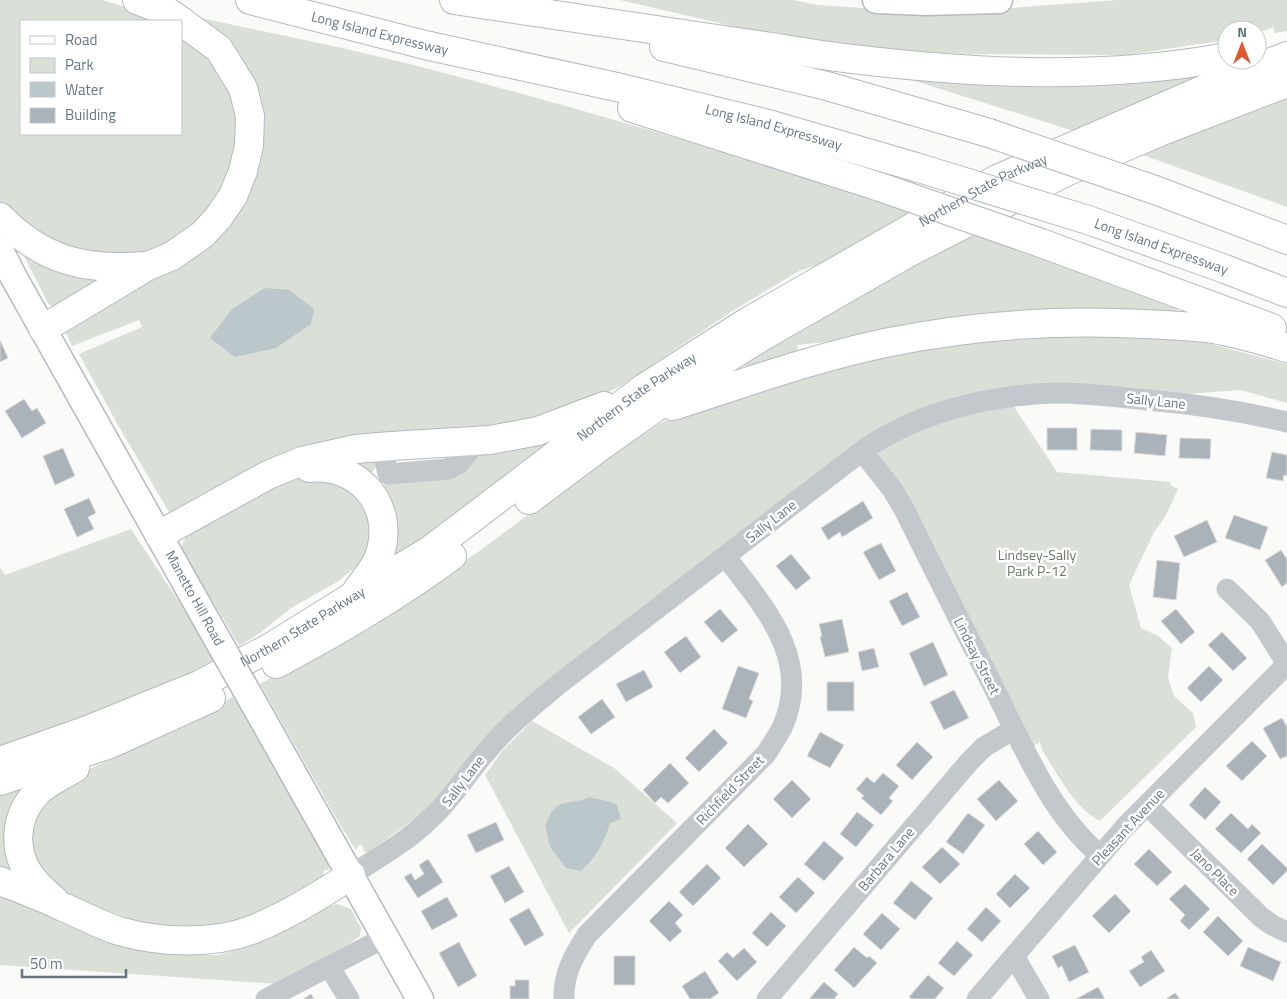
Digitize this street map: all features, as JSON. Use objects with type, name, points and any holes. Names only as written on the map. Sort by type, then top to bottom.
[{"type":"highway","points":[[137,0],[168,12],[180,20]]},
{"type":"highway","name":"Long Island Expressway","points":[[250,0],[425,45],[621,88],[750,120],[919,168],[1088,220],[1287,293]]},
{"type":"highway","points":[[448,0],[634,40],[818,84],[989,133],[1155,190],[1287,240]]},
{"type":"highway","points":[[454,0],[851,59],[942,68],[1029,73],[1115,72],[1217,59]]},
{"type":"highway","points":[[43,329],[148,266],[172,256],[202,235],[218,218],[233,196],[243,171],[249,146],[250,116],[243,88],[218,49],[182,22]]},
{"type":"highway","points":[[425,45],[751,145],[880,187],[1041,243],[1287,334]]},
{"type":"highway","points":[[1267,50],[1287,47]]},
{"type":"highway","name":"Northern State Parkway","points":[[0,761],[85,731],[199,685],[271,647],[429,551],[644,388],[747,322],[997,179],[1207,88],[1287,56]]},
{"type":"highway","name":"Northern State Parkway","points":[[0,781],[110,744],[196,706],[320,641],[418,581],[601,446],[648,415],[710,369],[763,336],[906,254],[1068,171],[1162,131],[1287,83]]},
{"type":"highway","points":[[0,217],[13,231],[61,259],[88,266],[121,268],[148,266]]},
{"type":"highway","points":[[648,415],[814,361],[890,342],[1010,325],[1088,322],[1207,328],[1264,340],[1287,348]]},
{"type":"highway","points":[[161,538],[268,475],[302,461],[356,449],[490,440],[538,431],[587,414],[644,388]]},
{"type":"highway","points":[[161,538],[269,482],[302,468],[322,467],[377,481],[376,502],[383,523],[380,555],[350,598]]},
{"type":"highway","points":[[62,906],[38,886],[29,874],[18,847],[20,820],[34,795],[45,786],[92,759],[110,744]]},
{"type":"highway","points":[[0,881],[104,925],[144,937],[165,940],[198,940],[229,936],[253,930],[351,875]]},
{"type":"main road","points":[[876,0],[926,2],[999,0]]},
{"type":"main road","name":"Manetto Hill Road","points":[[0,250],[7,280],[43,329],[420,999]]},
{"type":"street","name":"Sally Lane","points":[[351,875],[430,819],[450,799],[486,752],[514,721],[559,684],[876,440],[936,414],[991,400],[1057,393],[1179,403],[1287,422]]},
{"type":"street","points":[[382,446],[377,481],[448,470],[458,464],[478,441]]},
{"type":"street","name":"Lindsay Street","points":[[862,451],[892,489],[904,509],[1044,786],[1061,812],[1081,837],[1100,855]]},
{"type":"street","name":"Richfield Street","points":[[564,999],[566,975],[572,958],[588,935],[766,754],[782,728],[790,702],[791,674],[781,634],[759,598],[725,556]]},
{"type":"street","points":[[1227,589],[1260,621],[1287,664]]},
{"type":"street","name":"Pleasant Avenue","points":[[977,999],[1125,827],[1148,806],[1287,664]]},
{"type":"street","name":"Barbara Lane","points":[[767,999],[969,762],[984,747],[1014,729]]},
{"type":"street","name":"Jano Place","points":[[1148,806],[1261,917],[1287,932]]},
{"type":"street","points":[[266,999],[386,937]]},
{"type":"street","points":[[1014,956],[1039,999]]},
{"type":"street","points":[[329,966],[349,999]]},
{"type":"green space","points":[[0,0],[102,0],[146,13],[158,20],[20,20],[20,135],[182,135],[182,35],[225,71],[240,120],[236,171],[210,213],[175,244],[120,260],[70,254],[23,232],[0,202]]},
{"type":"green space","points":[[620,0],[793,0],[818,5],[922,12],[996,9],[1118,0],[1287,0],[1287,31],[1274,33],[1274,27],[1267,29],[1267,20],[1217,20],[1217,41],[1126,55],[971,54],[877,50],[771,35]]},
{"type":"green space","points":[[192,16],[367,54],[487,84],[673,137],[919,212],[831,260],[799,271],[734,310],[622,385],[577,409],[526,427],[379,439],[174,518],[118,425],[79,354],[142,327],[139,320],[72,346],[64,329],[204,243],[257,110]]},
{"type":"green space","points":[[871,67],[1209,73],[1080,133]]},
{"type":"green space","points":[[1287,94],[1287,207],[1132,151]]},
{"type":"green space","points":[[967,229],[1177,306],[1177,312],[1098,309],[1045,310],[967,316],[818,343],[797,345],[798,353],[747,369],[742,360]]},
{"type":"green space","points":[[12,233],[107,276],[53,308],[48,303]]},
{"type":"green space","name":"Lindsey-Sally Park P-12","points":[[1039,335],[1195,340],[1287,364],[1287,403],[1240,390],[1120,399],[1009,399],[1057,472],[1171,482],[1170,485],[1178,489],[1165,517],[1154,532],[1129,585],[1141,628],[1158,636],[1172,648],[1168,677],[1174,696],[1193,713],[1196,727],[1100,821],[1082,808],[1075,799],[1042,750],[1040,742],[1026,751],[865,452],[465,762],[436,803],[369,852],[364,852],[362,845],[359,845],[356,850],[260,684],[373,621],[478,552],[588,470],[661,423],[710,399],[876,350]]},
{"type":"green space","points":[[578,422],[468,508],[384,564],[382,487],[388,482],[457,475],[491,446]]},
{"type":"green space","points":[[370,452],[378,464],[366,481],[339,457]]},
{"type":"green space","points":[[300,476],[358,484],[378,529],[363,561],[337,582],[291,608],[260,633],[239,646],[182,556],[182,545],[186,536],[261,492]]},
{"type":"green space","points":[[131,529],[199,632],[216,662],[128,700],[0,749],[0,567],[5,575]]},
{"type":"green space","points":[[234,696],[289,786],[296,806],[327,859],[329,870],[324,870],[323,874],[326,877],[247,921],[205,929],[170,929],[128,918],[71,897],[45,883],[31,864],[28,818],[55,784],[189,725]]},
{"type":"green space","points":[[532,721],[614,768],[677,823],[569,933],[485,775],[503,750]]},
{"type":"green space","points":[[40,780],[22,881],[0,874],[0,794]]},
{"type":"green space","points":[[0,888],[124,946],[171,955],[219,955],[265,941],[330,906],[338,904],[351,909],[361,928],[360,936],[346,946],[278,984],[0,965]]},
{"type":"water","points":[[265,288],[289,290],[314,309],[311,324],[276,348],[235,357],[210,338],[232,309]]},
{"type":"water","points":[[589,797],[617,805],[621,819],[610,823],[599,849],[581,871],[566,868],[550,847],[545,825],[559,805]]},
{"type":"building","points":[[0,340],[8,358],[0,362]]},
{"type":"building","points":[[24,399],[32,411],[37,408],[46,423],[22,438],[5,411]]},
{"type":"building","points":[[1047,428],[1077,428],[1077,450],[1047,450]]},
{"type":"building","points":[[1091,429],[1122,430],[1122,451],[1090,450]]},
{"type":"building","points":[[1136,432],[1167,435],[1165,456],[1134,453]]},
{"type":"building","points":[[1180,438],[1211,439],[1210,459],[1179,458]]},
{"type":"building","points":[[63,448],[75,476],[55,485],[43,456]]},
{"type":"building","points":[[1272,452],[1287,455],[1287,476],[1284,475],[1283,481],[1266,478]]},
{"type":"building","points":[[89,498],[96,513],[88,517],[94,529],[77,537],[64,509]]},
{"type":"building","points":[[863,501],[873,518],[842,537],[840,532],[828,540],[821,528]]},
{"type":"building","points":[[1234,515],[1268,527],[1260,550],[1225,538]]},
{"type":"building","points":[[1207,520],[1217,542],[1184,557],[1174,536]]},
{"type":"building","points":[[881,543],[896,571],[879,580],[863,552]]},
{"type":"building","points":[[1281,550],[1287,559],[1287,583],[1282,587],[1265,560]]},
{"type":"building","points":[[791,554],[811,578],[796,590],[776,566]]},
{"type":"building","points":[[1157,560],[1180,563],[1176,600],[1153,597]]},
{"type":"building","points":[[907,592],[920,617],[902,626],[889,601]]},
{"type":"building","points":[[720,609],[738,630],[722,643],[704,622]]},
{"type":"building","points":[[1176,609],[1195,632],[1181,644],[1161,621]]},
{"type":"building","points":[[842,619],[849,652],[825,657],[819,624]]},
{"type":"building","points":[[1222,632],[1247,658],[1233,671],[1208,645]]},
{"type":"building","points":[[686,636],[701,657],[680,673],[664,652]]},
{"type":"building","points":[[933,642],[948,675],[924,686],[909,653]]},
{"type":"building","points":[[874,648],[879,667],[862,671],[858,652]]},
{"type":"building","points":[[738,666],[759,673],[749,699],[753,701],[746,718],[722,709]]},
{"type":"building","points":[[1209,666],[1223,680],[1201,702],[1187,688]]},
{"type":"building","points":[[644,670],[653,687],[626,702],[616,684]]},
{"type":"building","points":[[827,682],[854,682],[854,711],[827,711]]},
{"type":"building","points":[[954,690],[969,718],[944,730],[930,702]]},
{"type":"building","points":[[602,699],[615,717],[591,734],[578,717]]},
{"type":"building","points":[[1282,718],[1287,727],[1287,756],[1280,759],[1263,728]]},
{"type":"building","points":[[714,729],[728,743],[699,772],[685,758]]},
{"type":"building","points":[[820,732],[844,745],[830,768],[807,756]]},
{"type":"building","points":[[1252,741],[1267,756],[1242,781],[1226,766]]},
{"type":"building","points":[[917,742],[933,757],[912,780],[896,765]]},
{"type":"building","points":[[670,763],[689,783],[668,803],[661,797],[655,803],[643,790]]},
{"type":"building","points":[[883,773],[899,786],[889,798],[893,801],[881,815],[861,798],[864,796],[856,789],[867,777],[874,783]]},
{"type":"building","points":[[792,780],[811,799],[792,818],[773,799]]},
{"type":"building","points":[[999,780],[1018,801],[996,821],[977,799]]},
{"type":"building","points":[[1205,787],[1221,802],[1205,820],[1189,805]]},
{"type":"building","points":[[857,812],[874,825],[856,847],[840,834]]},
{"type":"building","points":[[968,813],[985,825],[963,854],[946,842]]},
{"type":"building","points":[[1231,813],[1248,829],[1252,824],[1261,833],[1241,853],[1215,829]]},
{"type":"building","points":[[496,822],[504,840],[476,853],[467,835]]},
{"type":"building","points":[[748,824],[768,844],[744,867],[725,848]]},
{"type":"building","points":[[1038,831],[1057,852],[1043,865],[1024,844]]},
{"type":"building","points":[[824,841],[844,858],[824,881],[804,864]]},
{"type":"building","points":[[1262,844],[1287,868],[1287,871],[1273,885],[1247,859]]},
{"type":"building","points":[[942,847],[960,864],[940,884],[922,867]]},
{"type":"building","points":[[1149,849],[1172,872],[1157,886],[1134,864]]},
{"type":"building","points":[[428,859],[443,882],[418,898],[404,877],[411,873],[415,880],[424,874],[419,865]]},
{"type":"building","points":[[707,864],[721,878],[693,906],[679,892]]},
{"type":"building","points":[[509,866],[524,892],[505,903],[490,876]]},
{"type":"building","points":[[1015,874],[1030,888],[1010,908],[996,894]]},
{"type":"building","points":[[798,877],[815,893],[796,913],[779,897]]},
{"type":"building","points":[[911,881],[933,898],[915,920],[893,903]]},
{"type":"building","points":[[1185,884],[1210,909],[1189,930],[1180,921],[1185,915],[1169,899]]},
{"type":"building","points":[[1115,894],[1131,911],[1109,933],[1092,916]]},
{"type":"building","points":[[447,897],[458,916],[432,930],[421,911]]},
{"type":"building","points":[[669,901],[683,915],[675,923],[682,931],[670,942],[649,921]]},
{"type":"building","points":[[986,907],[1001,921],[982,942],[967,929]]},
{"type":"building","points":[[529,908],[544,935],[525,946],[509,919]]},
{"type":"building","points":[[771,912],[786,926],[767,947],[752,933]]},
{"type":"building","points":[[882,913],[900,929],[881,950],[863,934]]},
{"type":"building","points":[[1218,916],[1243,941],[1228,956],[1203,932]]},
{"type":"building","points":[[957,941],[973,955],[954,976],[938,963]]},
{"type":"building","points":[[459,942],[477,976],[458,987],[439,953]]},
{"type":"building","points":[[1075,945],[1089,972],[1069,982],[1062,966],[1058,968],[1052,956]]},
{"type":"building","points":[[854,947],[867,958],[869,956],[877,963],[854,988],[834,970]]},
{"type":"building","points":[[1248,947],[1281,962],[1273,981],[1240,966]]},
{"type":"building","points":[[744,948],[757,962],[737,981],[718,961],[727,952],[733,958]]},
{"type":"building","points":[[1151,950],[1165,971],[1140,987],[1129,971],[1144,962],[1141,957]]},
{"type":"building","points":[[614,956],[635,956],[635,985],[614,985]]},
{"type":"building","points":[[705,971],[719,993],[710,999],[690,999],[682,986]]},
{"type":"building","points":[[928,975],[944,988],[935,999],[912,999],[909,997]]},
{"type":"building","points":[[515,980],[529,980],[529,999],[510,999],[510,986],[515,986]]},
{"type":"building","points":[[824,982],[838,994],[834,999],[809,999]]},
{"type":"building","points":[[1098,987],[1105,999],[1076,999]]},
{"type":"building","points":[[1175,993],[1180,999],[1166,999]]},
{"type":"building","points":[[311,994],[314,999],[303,999]]}]
